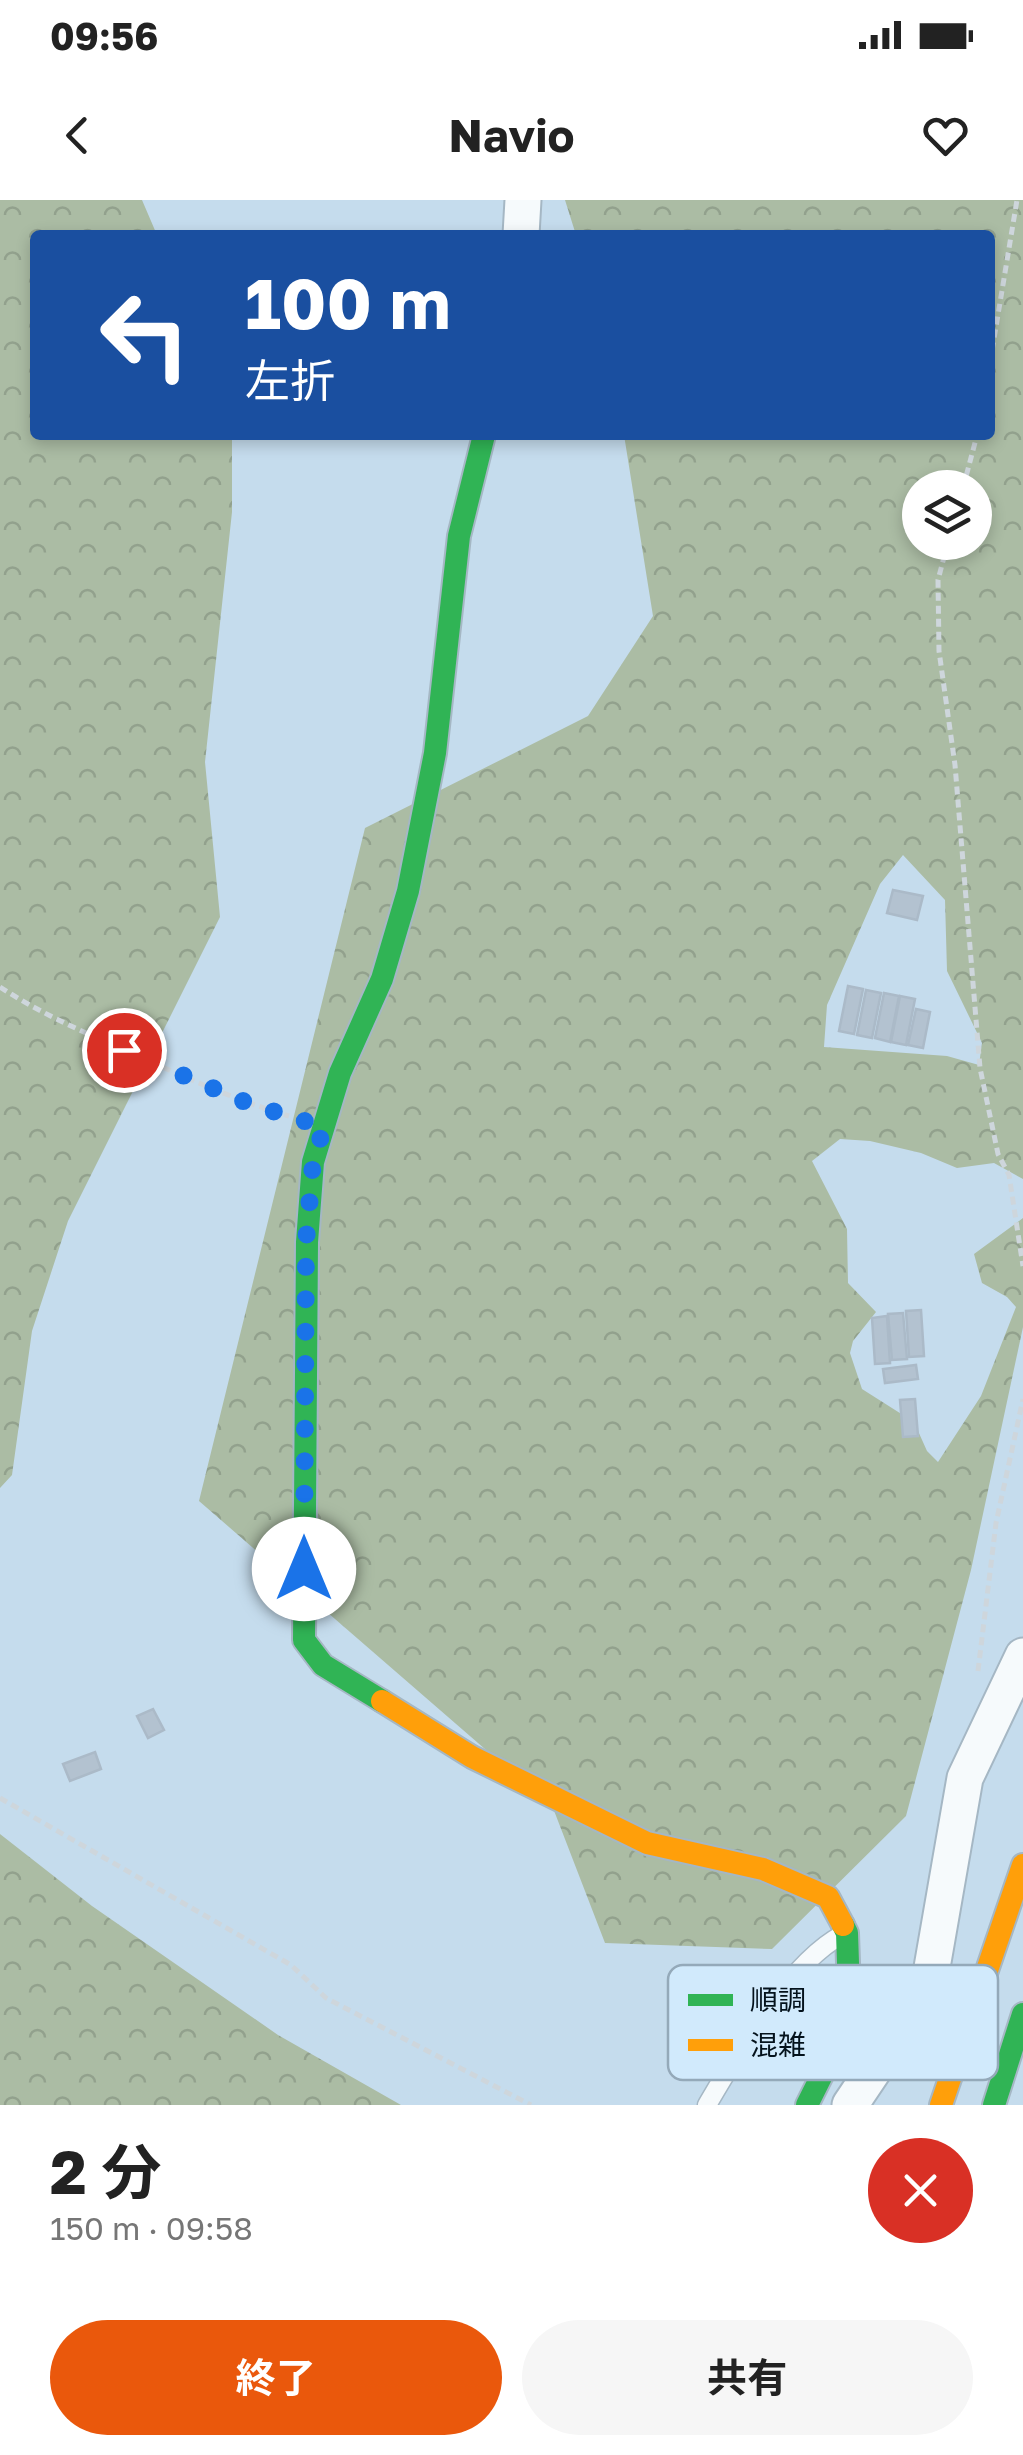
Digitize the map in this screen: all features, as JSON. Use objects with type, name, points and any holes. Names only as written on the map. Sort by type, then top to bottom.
[{"type":"main road","points":[[483,440],[458,536],[435,753],[408,891],[382,979],[340,1073],[313,1162],[306,1242],[304,1640],[323,1665],[472,1756],[647,1843],[762,1868],[828,1897],[847,1933],[848,1965]]},
{"type":"main road","points":[[988,1965],[1023,1865]]},
{"type":"main road","points":[[994,2105],[1023,2014]]},
{"type":"main road","points":[[807,2105],[820,2080]]},
{"type":"main road","points":[[940,2105],[949,2080]]},
{"type":"street","points":[[521,230],[524,200]]},
{"type":"street","points":[[932,1965],[966,1778],[1023,1656]]},
{"type":"street","points":[[850,2105],[867,2080]]},
{"type":"lane","points":[[805,1965],[825,1944],[847,1933]]},
{"type":"lane","points":[[707,2105],[723,2080]]},
{"type":"path","points":[[995,333],[1017,200]]},
{"type":"path","points":[[968,470],[977,440]]},
{"type":"path","points":[[943,560],[938,580],[939,651],[956,764],[980,1068],[998,1154],[1009,1175],[1023,1266]]},
{"type":"path","points":[[0,987],[35,1010],[154,1063],[250,1104],[324,1127]]},
{"type":"path","points":[[977,1680],[996,1524],[1023,1399]]},
{"type":"path","points":[[0,1798],[291,1965],[326,1998],[531,2105]]},
{"type":"green space","points":[[0,200],[142,200],[155,230],[30,230],[30,440],[232,440],[232,512],[205,762],[220,917],[68,1221],[32,1331],[12,1475],[0,1488]]},
{"type":"green space","points":[[565,200],[1023,200],[1023,1179],[994,1163],[957,1168],[921,1153],[870,1141],[840,1139],[812,1161],[847,1229],[848,1283],[876,1312],[853,1341],[850,1353],[862,1389],[914,1422],[927,1451],[938,1462],[981,1396],[1016,1307],[982,1283],[974,1254],[1023,1218],[1023,1327],[971,1570],[906,1816],[772,1949],[605,1943],[553,1808],[199,1501],[365,828],[588,716],[653,616],[625,440],[995,440],[995,230],[574,230]],"holes":[[[903,855],[945,900],[947,971],[982,1043],[979,1065],[947,1056],[824,1047],[827,1005],[880,884]]]},
{"type":"green space","points":[[0,1834],[92,1906],[278,2035],[401,2105],[0,2105]]},
{"type":"building","points":[[893,890],[923,896],[917,920],[887,913]]},
{"type":"building","points":[[848,986],[863,989],[854,1034],[839,1031]]},
{"type":"building","points":[[866,990],[881,993],[872,1038],[857,1035]]},
{"type":"building","points":[[884,993],[899,996],[890,1042],[875,1038]]},
{"type":"building","points":[[900,996],[915,999],[906,1045],[891,1042]]},
{"type":"building","points":[[916,1009],[930,1012],[923,1048],[908,1045]]},
{"type":"building","points":[[921,1310],[924,1356],[909,1357],[906,1311]]},
{"type":"building","points":[[903,1313],[907,1359],[892,1360],[888,1314]]},
{"type":"building","points":[[887,1316],[890,1363],[875,1364],[872,1318]]},
{"type":"building","points":[[916,1365],[918,1379],[885,1383],[883,1369]]},
{"type":"building","points":[[915,1399],[918,1436],[903,1437],[900,1400]]},
{"type":"building","points":[[153,1709],[164,1730],[148,1738],[137,1716]]},
{"type":"building","points":[[95,1752],[101,1769],[70,1781],[63,1764]]},
{"type":"traffic: fast","points":[[382,1701],[323,1665],[304,1640],[307,1242],[313,1162],[340,1073],[382,979],[408,891],[435,753],[459,536],[483,440]]},
{"type":"traffic: fast","points":[[843,1925],[848,1965]]},
{"type":"traffic: fast","points":[[994,2105],[1023,2014]]},
{"type":"traffic: fast","points":[[807,2105],[820,2080]]},
{"type":"traffic: slow","points":[[382,1701],[472,1757],[647,1843],[763,1869],[828,1897],[843,1925]]},
{"type":"traffic: slow","points":[[989,1965],[1023,1865]]},
{"type":"traffic: slow","points":[[941,2105],[950,2080]]},
{"type":"route","points":[[124,1050],[250,1104],[324,1127],[313,1162],[306,1242],[304,1569]]}]
